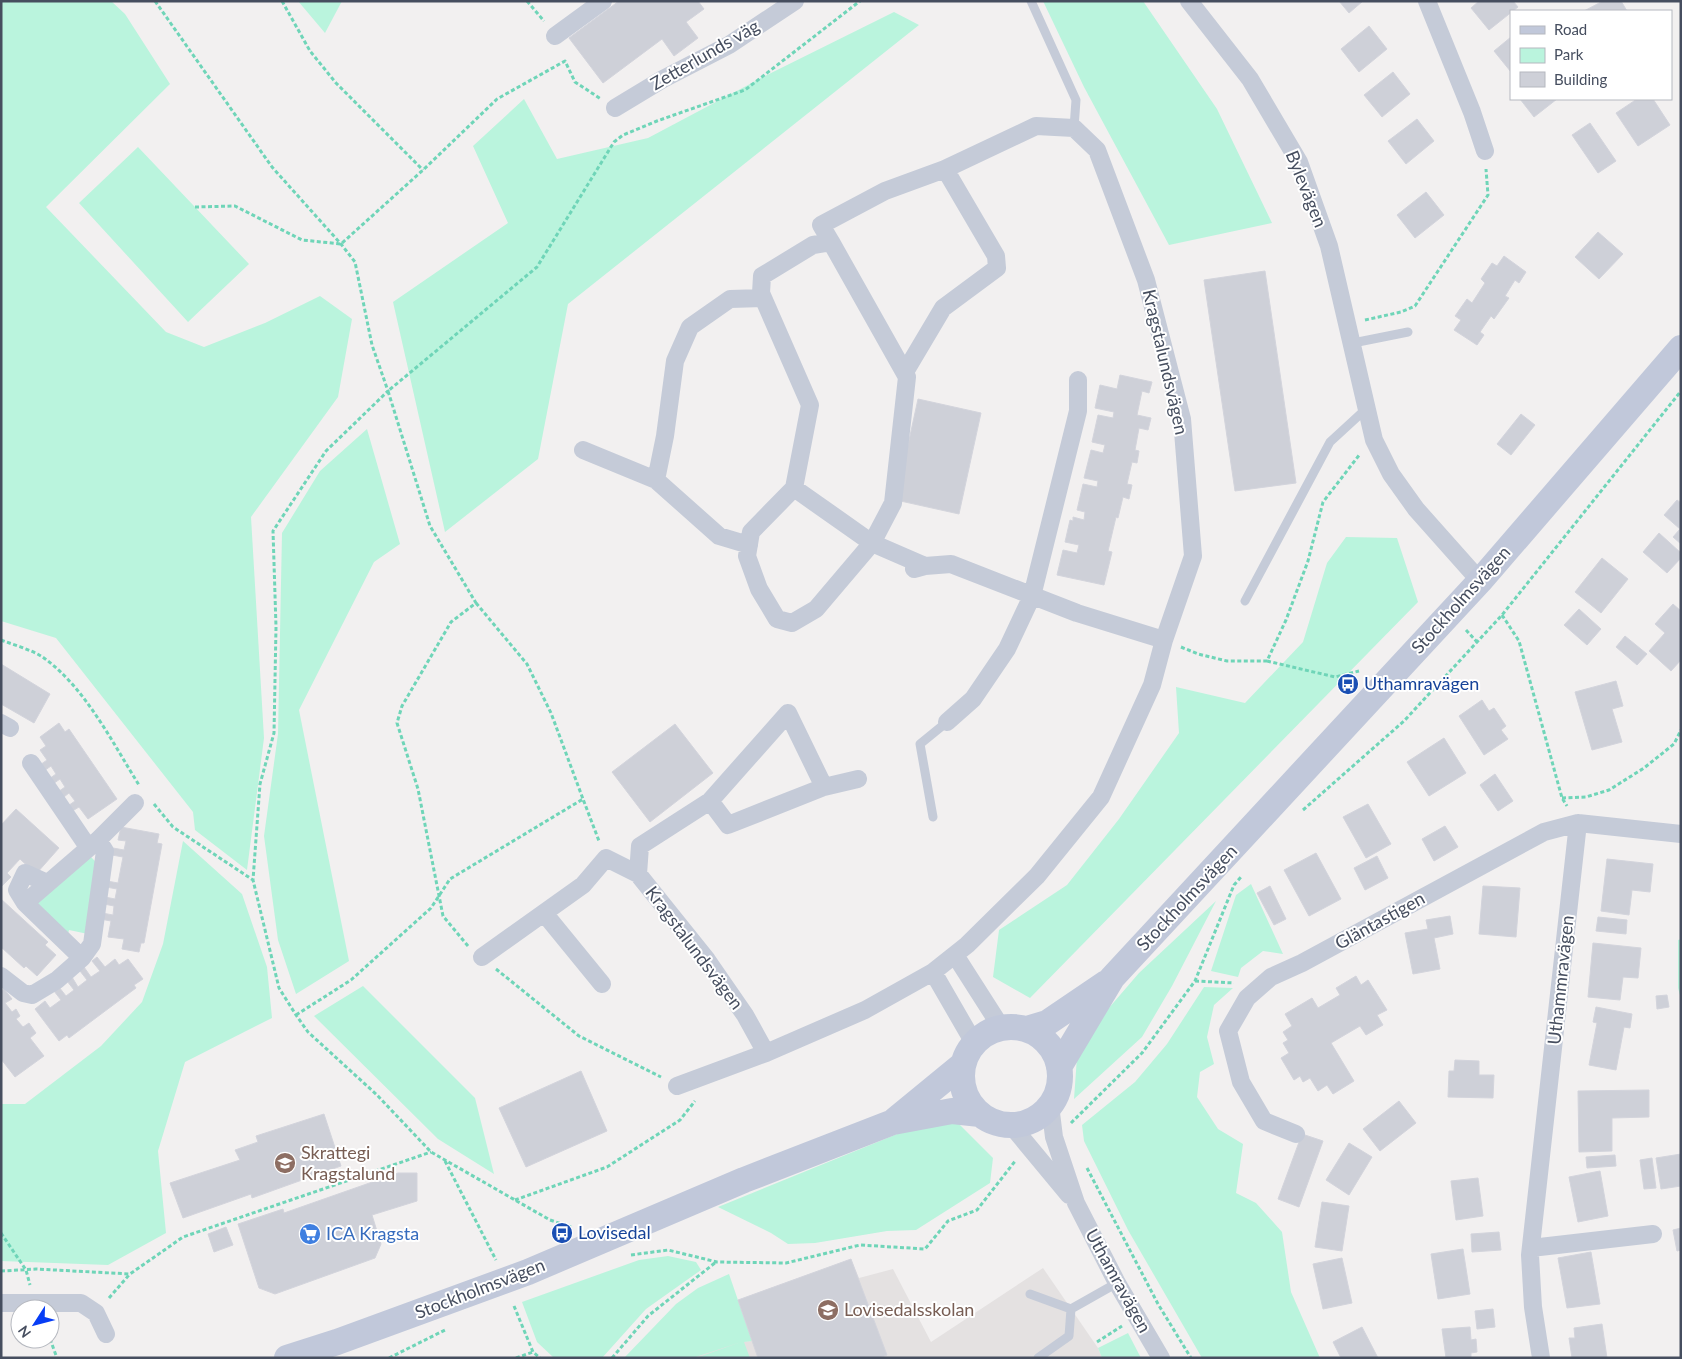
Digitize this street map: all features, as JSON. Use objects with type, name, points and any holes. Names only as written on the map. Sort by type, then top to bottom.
[{"type":"main road","name":"Stockholmsvägen","points":[[1059,1067],[1112,978],[1480,581],[1681,348]]},
{"type":"main road","name":"Stockholmsvägen","points":[[1026,1029],[1047,1023],[1112,978]]},
{"type":"main road","points":[[1001,1027],[1026,1029],[1040,1036],[1052,1049],[1059,1067],[1060,1084],[1050,1105],[1038,1117],[1028,1122],[1011,1125],[994,1122],[980,1114],[968,1101],[964,1092],[961,1075],[968,1054],[986,1033],[1001,1027]]},
{"type":"main road","name":"Stockholmsvägen","points":[[893,1122],[968,1054]]},
{"type":"main road","name":"Stockholmsvägen","points":[[287,1358],[346,1339],[528,1272],[744,1180],[893,1122],[952,1111],[980,1114]]},
{"type":"street","points":[[555,36],[604,1]]},
{"type":"street","name":"Zetterlunds väg","points":[[615,108],[663,79],[729,45],[795,1]]},
{"type":"street","name":"Bylevägen","points":[[1189,1],[1250,79],[1299,162],[1329,246],[1374,440],[1391,474],[1416,509],[1480,581]]},
{"type":"street","points":[[1427,1],[1472,112],[1485,151]]},
{"type":"street","points":[[832,242],[813,245],[762,276],[761,293],[810,405],[794,488],[751,532],[747,556],[759,589],[777,619],[792,623],[816,609],[872,542],[893,503],[908,377],[832,242],[821,225],[885,191],[945,169],[1036,126],[1074,128]]},
{"type":"street","name":"Kragstalundsvägen","points":[[677,1086],[766,1053],[865,1010],[933,972],[967,945],[1037,876],[1101,797],[1152,685],[1164,640],[1193,556],[1182,419],[1146,280],[1097,150],[1074,128]]},
{"type":"street","points":[[905,372],[943,308],[997,268],[996,256],[945,169]]},
{"type":"street","points":[[656,480],[674,361],[690,327],[730,299],[763,298]]},
{"type":"street","points":[[947,722],[973,699],[1007,649],[1032,596],[1078,411],[1078,380]]},
{"type":"street","points":[[583,450],[656,480],[719,536],[749,545]]},
{"type":"street","points":[[794,488],[872,542],[918,568],[951,564],[1077,614],[1164,640]]},
{"type":"street","points":[[638,874],[640,846],[710,801],[788,713],[824,787]]},
{"type":"street","points":[[1,976],[23,993],[32,995],[57,980],[82,958],[92,944],[105,850],[93,843],[31,763]]},
{"type":"street","points":[[710,801],[728,825],[824,787],[858,779]]},
{"type":"street","points":[[82,958],[25,903],[93,843],[138,796]]},
{"type":"street","name":"Gläntastigen","points":[[1296,1134],[1264,1121],[1242,1082],[1228,1031],[1246,998],[1270,977],[1302,963],[1544,832],[1578,823],[1681,834]]},
{"type":"street","name":"Uthammravägen","points":[[1541,1358],[1533,1307],[1531,1248],[1578,823]]},
{"type":"street","points":[[482,957],[583,885],[606,858]]},
{"type":"street","name":"Kragstalundsvägen","points":[[606,858],[638,874],[707,960],[746,1015],[766,1053]]},
{"type":"street","points":[[544,913],[602,984]]},
{"type":"street","points":[[955,955],[1001,1027]]},
{"type":"street","points":[[933,972],[968,1054]]},
{"type":"street","name":"Uthamravägen","points":[[1050,1105],[1054,1137],[1076,1203],[1117,1283],[1161,1358]]},
{"type":"street","name":"Uthamravägen","points":[[1011,1125],[1076,1203]]},
{"type":"street","points":[[1531,1248],[1653,1234]]},
{"type":"street","points":[[1,1303],[81,1302],[96,1313],[106,1334]]},
{"type":"lane","points":[[1031,1],[1076,100],[1074,128]]},
{"type":"lane","points":[[1352,344],[1408,332]]},
{"type":"lane","points":[[1245,601],[1330,442],[1367,407]]},
{"type":"lane","points":[[934,817],[920,744],[947,722]]},
{"type":"lane","points":[[1030,1294],[1071,1309],[1117,1283]]},
{"type":"lane","points":[[1038,1358],[1069,1336],[1071,1309]]},
{"type":"path","points":[[155,1],[272,166],[341,244],[354,262],[372,345],[388,390],[430,526],[476,603],[527,664],[551,713],[606,858]]},
{"type":"path","points":[[282,1],[310,51],[331,76],[423,170]]},
{"type":"path","points":[[574,1228],[550,1220],[431,1152],[377,1095],[308,1032],[279,988],[253,880],[260,784],[274,733],[276,627],[273,531],[326,451],[388,390],[537,267],[614,142],[623,135],[658,120],[744,90],[860,1]]},
{"type":"path","points":[[195,207],[235,206],[302,240],[341,244],[423,170],[497,99],[565,61],[575,82],[615,108],[623,135]]},
{"type":"path","points":[[1348,323],[1401,312],[1415,306],[1488,195],[1485,151]]},
{"type":"path","points":[[1267,661],[1286,620],[1308,561],[1323,502],[1354,460],[1374,440]]},
{"type":"path","points":[[476,603],[451,622],[402,706],[396,723],[418,789],[443,916],[465,944],[579,1036],[677,1086]]},
{"type":"path","points":[[1502,616],[1518,641],[1562,798],[1578,823]]},
{"type":"path","points":[[1,640],[40,656],[62,674],[86,701],[138,796]]},
{"type":"path","points":[[1164,640],[1198,654],[1227,661],[1267,661],[1335,677],[1359,671]]},
{"type":"path","points":[[1562,798],[1586,797],[1609,790],[1644,768],[1674,744],[1681,730]]},
{"type":"path","points":[[296,1015],[351,980],[431,908],[450,879],[583,799]]},
{"type":"path","points":[[154,804],[173,827],[253,880]]},
{"type":"path","points":[[1195,981],[1235,983]]},
{"type":"path","points":[[514,1200],[607,1167],[680,1120]]},
{"type":"path","points":[[96,1313],[130,1274],[183,1236],[431,1152]]},
{"type":"path","points":[[444,1161],[496,1260]]},
{"type":"path","points":[[1084,1162],[1158,1304],[1191,1358]]},
{"type":"path","points":[[1,1233],[26,1270]]},
{"type":"path","points":[[612,1358],[648,1316],[717,1262]]},
{"type":"path","points":[[1,1271],[26,1270],[130,1274]]},
{"type":"path","points":[[514,1306],[533,1352],[540,1358]]},
{"type":"path","points":[[516,1358],[533,1352]]},
{"type":"shaded area","name":"Lovisedalsskolan","points":[[851,1259],[859,1278],[893,1269],[931,1342],[1043,1268],[1098,1348],[1102,1358],[693,1358],[737,1342],[752,1341],[738,1300]]},
{"type":"green space","points":[[1,1],[111,1],[125,14],[170,84],[46,207],[166,332],[204,347],[265,323],[320,296],[352,319],[338,397],[251,517],[264,738],[247,870],[195,830],[193,812],[56,638],[1,621]]},
{"type":"green space","points":[[298,1],[342,1],[325,33]]},
{"type":"green space","points":[[1043,1],[1143,1],[1217,109],[1272,223],[1169,245],[1084,87]]},
{"type":"green space","points":[[894,12],[919,25],[568,304],[538,459],[445,532],[393,302],[508,223],[473,146],[524,99],[557,159],[648,138],[767,75]]},
{"type":"green space","points":[[138,147],[249,264],[188,322],[79,203]]},
{"type":"green space","points":[[367,429],[400,544],[374,562],[299,710],[349,961],[296,994],[278,940],[264,836],[278,734],[282,533],[320,471]]},
{"type":"green space","points":[[1346,537],[1397,538],[1418,602],[1030,998],[993,977],[999,930],[1067,885],[1119,819],[1179,733],[1176,687],[1245,703],[1303,642],[1327,563]]},
{"type":"green space","points":[[183,841],[242,894],[267,967],[272,1018],[185,1062],[158,1151],[166,1233],[108,1265],[1,1261],[1,1104],[25,1104],[101,1046],[142,1002],[163,944]]},
{"type":"green space","points":[[90,856],[97,863],[88,934],[69,930],[67,938],[34,905]]},
{"type":"green space","points":[[1251,884],[1283,954],[1263,951],[1241,968],[1238,977],[1211,971],[1236,895]]},
{"type":"green space","points":[[1216,901],[1172,986],[1142,1037],[1074,1099],[1077,1057],[1083,1038],[1139,973]]},
{"type":"green space","points":[[1681,939],[1681,999],[1678,988],[1678,940]]},
{"type":"green space","points":[[363,986],[475,1098],[494,1174],[438,1139],[314,1016]]},
{"type":"green space","points":[[1204,987],[1233,988],[1214,1005],[1207,1037],[1214,1064],[1200,1072],[1197,1097],[1218,1129],[1243,1144],[1236,1193],[1256,1203],[1282,1232],[1291,1292],[1320,1358],[1202,1358],[1128,1230],[1084,1141],[1082,1125],[1135,1082],[1167,1044]]},
{"type":"green space","points":[[952,1117],[993,1158],[990,1183],[916,1230],[887,1231],[815,1243],[788,1244],[771,1233],[718,1207],[934,1119]]},
{"type":"green space","points":[[668,1256],[696,1262],[701,1270],[646,1309],[602,1358],[554,1358],[537,1342],[522,1302],[639,1260]]},
{"type":"green space","points":[[729,1274],[752,1341],[744,1342],[750,1358],[696,1358],[741,1342],[693,1358],[624,1358],[676,1304],[698,1288]]},
{"type":"green space","points":[[1128,1333],[1141,1358],[1102,1358],[1098,1348]]},
{"type":"building","points":[[619,1],[698,1],[704,9],[686,22],[698,38],[674,56],[662,39],[603,83],[569,38]]},
{"type":"building","points":[[1339,1],[1363,1],[1349,13]]},
{"type":"building","points":[[1479,1],[1513,1],[1518,7],[1510,10],[1510,13],[1489,30],[1471,8]]},
{"type":"building","points":[[1603,1],[1621,1],[1626,10],[1586,10]]},
{"type":"building","points":[[1369,26],[1387,49],[1359,72],[1341,49]]},
{"type":"building","points":[[1510,38],[1510,71],[1494,51]]},
{"type":"building","points":[[1393,72],[1410,94],[1382,117],[1364,95]]},
{"type":"building","points":[[1521,100],[1556,100],[1534,117]]},
{"type":"building","points":[[1636,100],[1654,100],[1670,125],[1638,146],[1616,113]]},
{"type":"building","points":[[1417,119],[1434,141],[1406,164],[1388,141]]},
{"type":"building","points":[[1590,123],[1616,161],[1598,173],[1572,135]]},
{"type":"building","points":[[1426,192],[1444,215],[1415,238],[1397,215]]},
{"type":"building","points":[[1598,232],[1623,254],[1599,279],[1575,257]]},
{"type":"building","points":[[1504,256],[1526,272],[1519,283],[1515,280],[1505,296],[1509,298],[1494,319],[1491,316],[1480,332],[1484,335],[1477,345],[1454,330],[1461,320],[1455,316],[1467,299],[1472,303],[1485,283],[1481,279],[1492,263],[1497,266]]},
{"type":"building","points":[[1265,271],[1296,483],[1235,491],[1204,280]]},
{"type":"building","points":[[1120,375],[1152,382],[1149,393],[1142,391],[1137,415],[1151,418],[1148,430],[1139,428],[1135,450],[1139,451],[1137,463],[1132,462],[1127,484],[1132,485],[1129,499],[1123,497],[1118,518],[1116,517],[1108,551],[1112,552],[1104,585],[1057,575],[1063,550],[1077,553],[1079,545],[1065,542],[1070,520],[1073,521],[1073,517],[1084,520],[1085,512],[1077,510],[1083,484],[1097,487],[1098,481],[1084,478],[1091,450],[1103,453],[1105,445],[1092,442],[1098,415],[1113,418],[1114,412],[1095,408],[1100,385],[1117,389]]},
{"type":"building","points":[[918,399],[981,413],[959,514],[896,500]]},
{"type":"building","points":[[1521,414],[1535,425],[1511,455],[1497,444]]},
{"type":"building","points":[[1677,500],[1681,503],[1681,544],[1673,537],[1680,529],[1664,515]]},
{"type":"building","points":[[1659,533],[1681,553],[1681,558],[1667,573],[1643,552]]},
{"type":"building","points":[[1602,558],[1628,579],[1601,613],[1575,592]]},
{"type":"building","points":[[1673,604],[1681,611],[1681,660],[1671,671],[1649,651],[1665,633],[1655,624]]},
{"type":"building","points":[[1579,609],[1601,629],[1587,645],[1564,625]]},
{"type":"building","points":[[1625,636],[1647,654],[1637,665],[1616,647]]},
{"type":"building","points":[[1,664],[50,694],[34,723],[1,704]]},
{"type":"building","points":[[1616,681],[1623,706],[1612,709],[1622,742],[1592,750],[1575,692]]},
{"type":"building","points":[[1482,700],[1489,711],[1494,708],[1506,726],[1501,730],[1508,739],[1484,755],[1459,716]]},
{"type":"building","points":[[59,723],[65,732],[69,729],[117,799],[88,819],[79,807],[69,813],[65,808],[75,801],[69,793],[60,800],[55,794],[65,787],[60,779],[50,786],[46,781],[56,774],[51,766],[41,773],[37,767],[47,760],[40,750],[46,746],[40,737]]},
{"type":"building","points":[[675,724],[713,773],[650,822],[612,772]]},
{"type":"building","points":[[1444,738],[1466,773],[1429,796],[1407,762]]},
{"type":"building","points":[[1495,774],[1513,801],[1498,811],[1480,785]]},
{"type":"building","points":[[1368,804],[1391,844],[1366,858],[1343,817]]},
{"type":"building","points":[[16,809],[59,848],[36,874],[20,859],[7,873],[11,877],[1,887],[1,825]]},
{"type":"building","points":[[1445,826],[1458,847],[1434,861],[1422,839]]},
{"type":"building","points":[[121,827],[159,834],[157,843],[162,844],[144,943],[141,943],[139,952],[122,949],[124,939],[108,937],[111,921],[100,919],[102,913],[113,915],[114,906],[104,904],[105,897],[115,899],[117,889],[106,887],[107,881],[118,883],[123,857],[112,855],[113,848],[124,850],[126,841],[118,840]]},
{"type":"building","points":[[1316,853],[1341,899],[1309,916],[1284,870]]},
{"type":"building","points":[[1377,856],[1388,878],[1365,890],[1354,868]]},
{"type":"building","points":[[1607,859],[1653,864],[1650,892],[1632,890],[1629,915],[1601,911]]},
{"type":"building","points":[[1270,886],[1286,919],[1274,925],[1257,893]]},
{"type":"building","points":[[1483,886],[1520,888],[1516,937],[1479,934]]},
{"type":"building","points":[[1,899],[48,942],[45,945],[56,955],[37,976],[26,966],[24,968],[1,947]]},
{"type":"building","points":[[1450,916],[1453,934],[1434,938],[1440,969],[1413,974],[1405,933],[1428,929],[1426,920]]},
{"type":"building","points":[[1598,917],[1627,920],[1626,934],[1596,931]]},
{"type":"building","points":[[1593,943],[1641,948],[1638,978],[1623,977],[1620,1000],[1588,997]]},
{"type":"building","points":[[97,957],[105,967],[115,959],[119,965],[128,959],[143,979],[134,985],[136,988],[69,1038],[67,1035],[59,1041],[35,1009],[45,1001],[50,1008],[61,1000],[54,991],[59,987],[66,996],[74,990],[67,981],[72,977],[78,987],[87,980],[80,971],[84,967],[91,977],[100,971],[92,961]]},
{"type":"building","points":[[1356,976],[1361,985],[1368,980],[1387,1010],[1377,1015],[1383,1025],[1366,1035],[1360,1026],[1331,1043],[1354,1081],[1333,1094],[1327,1085],[1318,1091],[1310,1078],[1303,1082],[1300,1076],[1294,1080],[1281,1058],[1289,1053],[1283,1043],[1288,1040],[1283,1032],[1292,1026],[1285,1014],[1312,998],[1318,1008],[1340,995],[1336,988]]},
{"type":"building","points":[[4,989],[12,999],[5,1003],[12,1012],[16,1009],[20,1016],[16,1019],[23,1027],[29,1023],[36,1033],[30,1038],[44,1056],[15,1077],[1,1059],[1,991]]},
{"type":"building","points":[[1667,995],[1669,1007],[1657,1009],[1656,996]]},
{"type":"building","points":[[1596,1007],[1632,1014],[1630,1028],[1624,1027],[1616,1070],[1589,1065],[1597,1023],[1593,1022]]},
{"type":"building","points":[[1455,1060],[1479,1061],[1479,1075],[1494,1075],[1493,1098],[1448,1097],[1449,1071],[1454,1071]]},
{"type":"building","points":[[581,1071],[607,1131],[526,1167],[499,1108]]},
{"type":"building","points":[[1649,1090],[1649,1117],[1612,1118],[1612,1151],[1579,1152],[1578,1091]]},
{"type":"building","points":[[1399,1101],[1416,1123],[1380,1151],[1363,1129]]},
{"type":"building","name":"Skrattegi Kragstalund","points":[[324,1114],[341,1166],[252,1198],[251,1194],[183,1218],[170,1183],[240,1160],[235,1150],[258,1142],[256,1136]]},
{"type":"building","points":[[1302,1134],[1323,1141],[1299,1207],[1278,1199]]},
{"type":"building","points":[[1349,1143],[1372,1157],[1349,1195],[1326,1180]]},
{"type":"building","points":[[1681,1154],[1681,1186],[1661,1189],[1656,1158]]},
{"type":"building","points":[[1615,1155],[1616,1166],[1587,1168],[1586,1157]]},
{"type":"building","points":[[1652,1158],[1656,1188],[1644,1189],[1640,1160]]},
{"type":"building","points":[[1600,1171],[1608,1216],[1578,1222],[1569,1177]]},
{"type":"building","name":"ICA Kragsta","points":[[398,1173],[417,1173],[417,1201],[372,1215],[381,1244],[375,1258],[275,1294],[259,1288],[238,1224],[283,1209],[284,1213]]},
{"type":"building","points":[[1478,1178],[1483,1216],[1456,1220],[1451,1181]]},
{"type":"building","points":[[1322,1202],[1349,1206],[1342,1251],[1315,1247]]},
{"type":"building","points":[[226,1227],[233,1245],[214,1252],[208,1234]]},
{"type":"building","points":[[1681,1228],[1681,1250],[1677,1251],[1673,1230]]},
{"type":"building","points":[[1499,1232],[1501,1250],[1472,1252],[1471,1234]]},
{"type":"building","points":[[1463,1249],[1470,1294],[1438,1299],[1431,1254]]},
{"type":"building","points":[[1591,1252],[1600,1304],[1567,1308],[1558,1258]]},
{"type":"building","points":[[1342,1258],[1352,1303],[1323,1309],[1313,1264]]},
{"type":"building","points":[[851,1259],[887,1355],[879,1358],[758,1358],[738,1300]]},
{"type":"building","points":[[1493,1309],[1495,1327],[1477,1329],[1475,1311]]},
{"type":"building","points":[[1602,1324],[1607,1358],[1572,1358],[1569,1338],[1575,1338],[1574,1328]]},
{"type":"building","points":[[1362,1327],[1378,1358],[1341,1358],[1333,1342]]},
{"type":"building","points":[[1470,1327],[1471,1340],[1476,1339],[1477,1352],[1471,1353],[1471,1358],[1446,1358],[1442,1329]]},
{"type":"place","name":"Uthamravägen","points":[[1348,684]]},
{"type":"place","name":"Skrattegi Kragstalund","points":[[285,1163]]},
{"type":"place","name":"Lovisedal","points":[[562,1233]]},
{"type":"place","name":"ICA Kragsta","points":[[310,1234]]},
{"type":"place","name":"Lovisedalsskolan","points":[[828,1310]]}]
